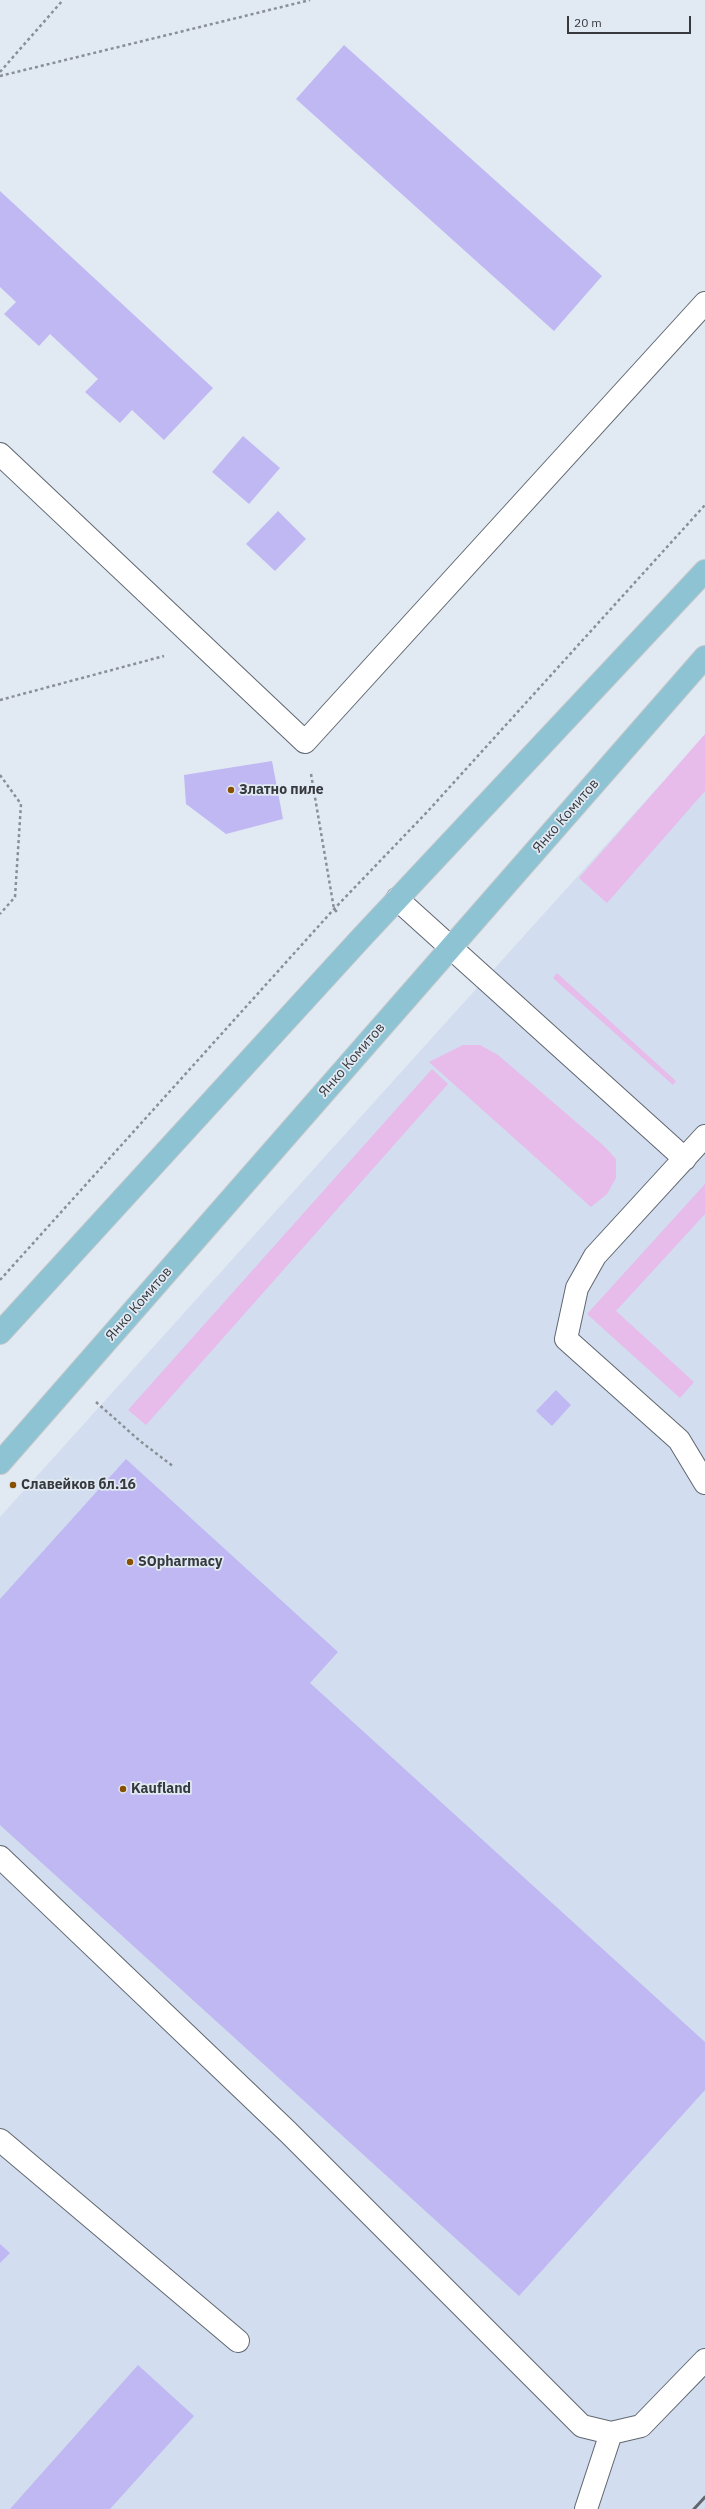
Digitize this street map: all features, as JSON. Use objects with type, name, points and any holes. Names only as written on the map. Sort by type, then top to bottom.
[{"type":"main road","points":[[0,1333],[397,899],[705,571]]},
{"type":"main road","name":"Янко Комитов","points":[[0,1463],[450,946],[705,657]]},
{"type":"street","points":[[0,454],[305,742],[705,303]]},
{"type":"street","points":[[397,899],[684,1159]]},
{"type":"street","points":[[705,1136],[595,1256],[577,1288],[566,1339],[679,1440],[705,1483]]},
{"type":"street","points":[[0,1857],[288,2132],[582,2426],[611,2433],[641,2426],[705,2360]]},
{"type":"street","points":[[0,2140],[238,2341]]},
{"type":"street","points":[[586,2509],[611,2433]]},
{"type":"path","points":[[0,72],[63,0]]},
{"type":"path","points":[[0,76],[310,0]]},
{"type":"path","points":[[0,1280],[334,909],[428,811],[705,505]]},
{"type":"path","points":[[0,700],[204,646]]},
{"type":"path","points":[[305,742],[334,909]]},
{"type":"path","points":[[0,775],[21,804],[15,897],[0,914]]},
{"type":"path","points":[[93,1399],[140,1441],[174,1467]]},
{"type":"shaded area","points":[[705,734],[705,791],[607,903],[579,878]]},
{"type":"shaded area","points":[[705,735],[705,2509],[0,2509],[0,1517]]},
{"type":"shaded area","points":[[557,973],[676,1081],[673,1085],[553,978]]},
{"type":"shaded area","points":[[463,1045],[480,1045],[498,1055],[604,1146],[616,1159],[616,1178],[607,1194],[591,1207],[429,1062]]},
{"type":"shaded area","points":[[432,1069],[448,1084],[146,1425],[128,1410]]},
{"type":"shaded area","points":[[705,1184],[705,1214],[616,1311],[694,1382],[680,1398],[587,1314]]},
{"type":"building","points":[[344,45],[602,276],[554,331],[296,99]]},
{"type":"building","points":[[0,191],[213,388],[164,440],[132,410],[120,423],[85,392],[98,379],[50,334],[39,346],[4,314],[16,302],[0,287]]},
{"type":"building","points":[[243,436],[280,468],[249,504],[212,472]]},
{"type":"building","points":[[278,511],[306,539],[275,571],[246,544]]},
{"type":"building","name":"Златно пиле","points":[[272,761],[283,819],[226,834],[186,804],[184,775]]},
{"type":"building","points":[[556,1390],[571,1405],[552,1426],[536,1411]]},
{"type":"building","points":[[126,1459],[338,1652],[310,1683],[705,2042],[705,2090],[519,2296],[0,1825],[0,1599]]},
{"type":"building","points":[[0,2244],[10,2253],[0,2263]]},
{"type":"building","points":[[138,2365],[194,2416],[110,2509],[10,2509]]},
{"type":"railway","points":[[694,2509],[705,2497]]},
{"type":"place","name":"Златно пиле","points":[[231,790]]},
{"type":"place","name":"Славейков бл.16","points":[[13,1485]]},
{"type":"place","name":"SOpharmacy","points":[[130,1562]]},
{"type":"place","name":"Kaufland","points":[[123,1789]]}]
